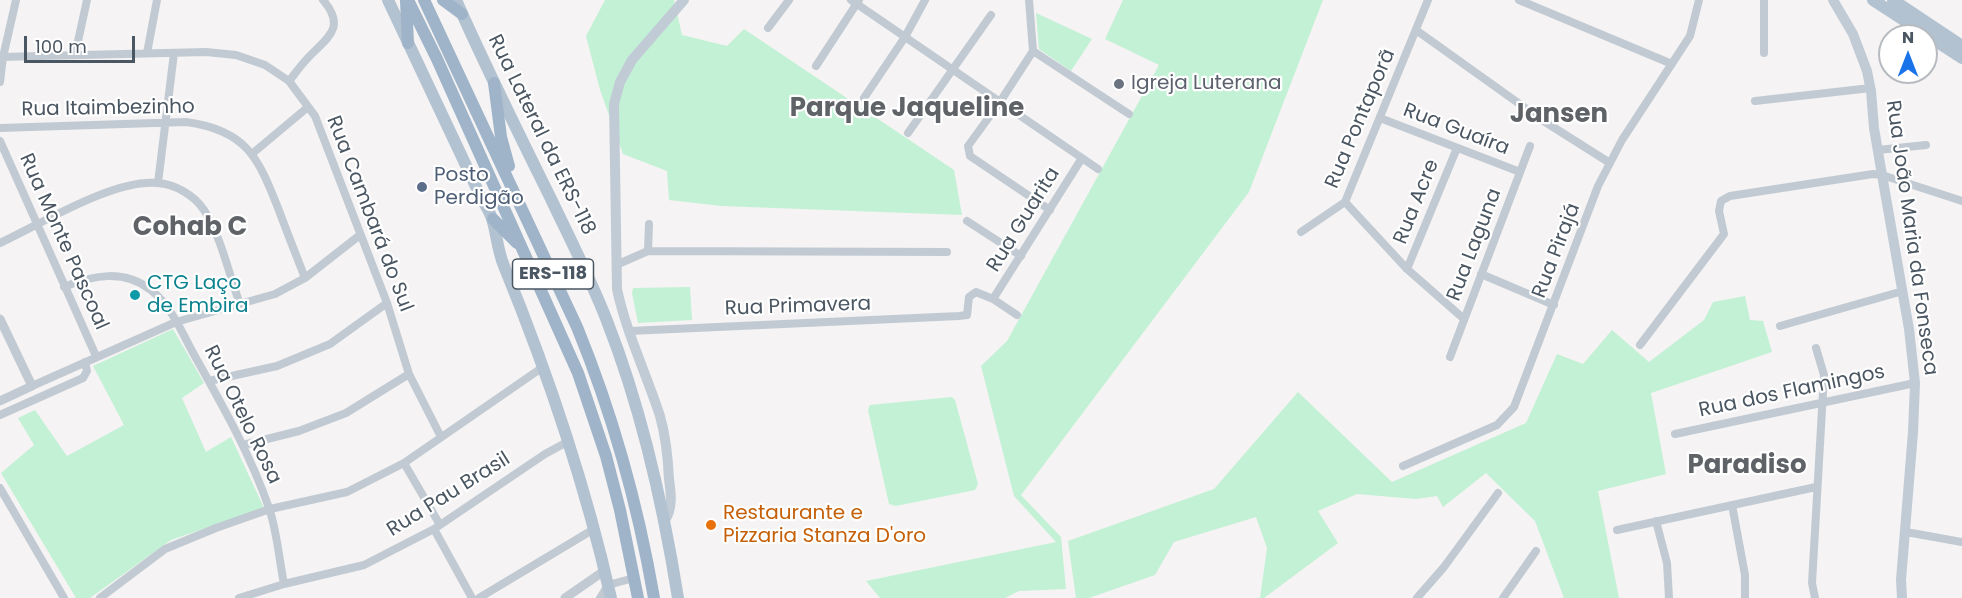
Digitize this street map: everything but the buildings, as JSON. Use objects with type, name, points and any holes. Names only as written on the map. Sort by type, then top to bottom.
[{"type":"highway","points":[[407,0],[408,43]]},
{"type":"highway","name":"ERS-118","points":[[407,0],[567,345],[589,402],[617,500],[638,598]]},
{"type":"highway","name":"ERS-118","points":[[424,0],[578,327],[603,393],[621,450],[637,509],[654,598]]},
{"type":"highway","points":[[443,0],[462,14]]},
{"type":"highway","points":[[494,82],[501,138],[516,196]]},
{"type":"highway","points":[[493,219],[522,248]]},
{"type":"main road","points":[[388,0],[478,193],[493,219],[499,254],[569,441],[611,598]]},
{"type":"main road","name":"Rua Lateral da ERS-118","points":[[456,0],[607,320],[625,369],[650,453],[665,520],[678,598]]},
{"type":"main road","points":[[665,520],[669,512],[670,500],[666,446],[660,417],[621,310],[617,289],[614,104],[620,82],[632,60],[684,0]]},
{"type":"main road","name":"Rua João Maria da Fonseca","points":[[1833,0],[1853,34],[1871,88],[1878,150],[1909,329],[1915,383],[1901,580],[1902,598]]},
{"type":"main road","points":[[1873,0],[1962,58]]},
{"type":"main road","points":[[1893,0],[1962,46]]},
{"type":"main road","points":[[650,453],[666,446]]},
{"type":"street","points":[[0,82],[2,57],[16,0]]},
{"type":"street","points":[[75,55],[87,0]]},
{"type":"street","points":[[147,53],[157,0]]},
{"type":"street","points":[[289,81],[307,58],[325,43],[332,31],[332,16],[322,0]]},
{"type":"street","points":[[768,28],[789,0]]},
{"type":"street","points":[[864,98],[905,37],[925,0]]},
{"type":"street","points":[[1029,0],[1033,51],[968,146],[967,152],[1050,210]]},
{"type":"street","name":"Rua Pontaporã","points":[[1301,232],[1345,202],[1428,0]]},
{"type":"street","points":[[1519,0],[1672,64]]},
{"type":"street","name":"Rua Pirajá","points":[[1403,466],[1497,425],[1514,407],[1598,186],[1622,140],[1690,36],[1699,0]]},
{"type":"street","points":[[1764,0],[1764,52]]},
{"type":"street","points":[[816,66],[855,1],[1098,169]]},
{"type":"street","points":[[908,133],[991,15]]},
{"type":"street","points":[[1416,30],[1542,120],[1610,163]]},
{"type":"street","points":[[1033,51],[1129,114]]},
{"type":"street","name":"Rua Cambará do Sul","points":[[2,57],[206,52],[236,55],[265,65],[289,81],[319,126],[387,303],[409,374],[441,436]]},
{"type":"street","points":[[158,183],[174,53]]},
{"type":"street","points":[[1755,101],[1871,88]]},
{"type":"street","points":[[253,153],[308,107]]},
{"type":"street","name":"Rua Guaíra","points":[[1380,118],[1520,172]]},
{"type":"street","name":"Rua Itaimbezinho","points":[[0,128],[166,121],[205,124],[230,135],[253,153],[265,175],[305,278]]},
{"type":"street","name":"Rua Monte Pascoal","points":[[0,141],[96,356]]},
{"type":"street","points":[[1878,150],[1926,145]]},
{"type":"street","name":"Rua Laguna","points":[[1450,357],[1530,146]]},
{"type":"street","name":"Rua Acre","points":[[1407,269],[1457,148]]},
{"type":"street","name":"Rua Guarita","points":[[993,299],[1082,158]]},
{"type":"street","points":[[1640,345],[1724,234],[1719,211],[1721,201],[1730,196],[1873,174],[1962,201]]},
{"type":"street","points":[[0,243],[108,192],[135,184],[158,183],[183,191],[195,199],[203,209],[213,228],[240,304]]},
{"type":"street","points":[[1345,202],[1407,269],[1464,319]]},
{"type":"street","points":[[967,221],[1022,256]]},
{"type":"street","points":[[648,251],[649,224]]},
{"type":"street","points":[[0,401],[176,322],[275,294],[305,278],[360,235]]},
{"type":"street","points":[[616,265],[648,251],[947,252]]},
{"type":"street","points":[[1481,274],[1554,306]]},
{"type":"street","name":"Rua Otelo Rosa","points":[[64,287],[86,278],[105,275],[127,279],[150,289],[165,304],[243,445],[270,509],[284,584]]},
{"type":"street","points":[[1780,326],[1903,291]]},
{"type":"street","name":"Rua Primavera","points":[[630,331],[959,316],[967,315],[969,297],[973,292],[979,292],[993,299]]},
{"type":"street","points":[[993,299],[1017,315]]},
{"type":"street","points":[[209,381],[277,366],[330,344],[387,303]]},
{"type":"street","points":[[0,319],[32,386]]},
{"type":"street","points":[[1815,598],[1812,584],[1824,375],[1816,348]]},
{"type":"street","points":[[0,415],[83,378],[87,371],[85,362]]},
{"type":"street","points":[[100,598],[165,549],[270,509],[348,492],[404,463],[543,367]]},
{"type":"street","points":[[243,445],[299,431],[346,413],[409,374]]},
{"type":"street","name":"Rua dos Flamingos","points":[[1675,434],[1915,383]]},
{"type":"street","name":"Rua Pau Brasil","points":[[239,598],[284,584],[364,565],[437,527],[545,454],[569,441]]},
{"type":"street","points":[[404,463],[472,598]]},
{"type":"street","points":[[1617,530],[1816,487]]},
{"type":"street","points":[[1,493],[64,598]]},
{"type":"street","points":[[1417,598],[1444,567],[1498,493]]},
{"type":"street","points":[[1732,505],[1745,575],[1745,598]]},
{"type":"street","points":[[1656,521],[1667,563],[1669,598]]},
{"type":"street","points":[[479,598],[594,529]]},
{"type":"street","points":[[1906,532],[1962,542]]},
{"type":"street","points":[[1503,598],[1536,551]]},
{"type":"street","points":[[565,598],[604,572]]},
{"type":"street","points":[[600,598],[608,585],[634,578]]},
{"type":"green space","points":[[605,0],[674,0],[682,35],[727,46],[744,29],[954,170],[962,215],[721,206],[669,200],[667,171],[623,154],[600,90],[586,36]]},
{"type":"green space","points":[[1123,0],[1323,0],[1249,192],[1021,495],[1061,537],[1066,589],[1019,591],[1005,598],[880,598],[866,581],[1056,542],[1014,496],[981,366],[1007,341],[1159,65],[1105,39]]},
{"type":"green space","points":[[1036,13],[1092,39],[1071,71],[1039,49]]},
{"type":"green space","points":[[690,287],[692,320],[638,323],[633,288]]},
{"type":"green space","points":[[1745,296],[1750,320],[1763,321],[1772,352],[1651,393],[1666,474],[1598,491],[1619,598],[1564,598],[1535,521],[1486,473],[1443,507],[1437,496],[1416,499],[1357,494],[1318,511],[1338,543],[1264,598],[1260,598],[1267,548],[1256,517],[1174,542],[1155,575],[1089,598],[1076,598],[1068,541],[1214,489],[1298,392],[1392,482],[1526,423],[1557,354],[1583,364],[1612,330],[1649,362],[1704,320],[1713,302]]},
{"type":"green space","points":[[173,329],[204,383],[182,398],[206,452],[231,437],[264,508],[171,540],[90,598],[76,598],[1,473],[34,445],[18,418],[35,410],[67,456],[124,425],[93,366]]},
{"type":"green space","points":[[952,397],[955,400],[978,484],[975,490],[896,506],[889,504],[868,410],[870,405]]},
{"type":"place","name":"Igreja Luterana","points":[[1119,84]]},
{"type":"place","name":"Posto Perdigão","points":[[422,187]]},
{"type":"place","name":"CTG Laço de Embira","points":[[135,295]]},
{"type":"place","name":"Restaurante e Pizzaria Stanza D'oro","points":[[711,525]]},
{"type":"district","name":"Parque Jaqueline","points":[[907,109]]},
{"type":"district","name":"Jansen","points":[[1559,115]]},
{"type":"district","name":"Cohab C","points":[[190,228]]},
{"type":"district","name":"Paradiso","points":[[1747,466]]}]
